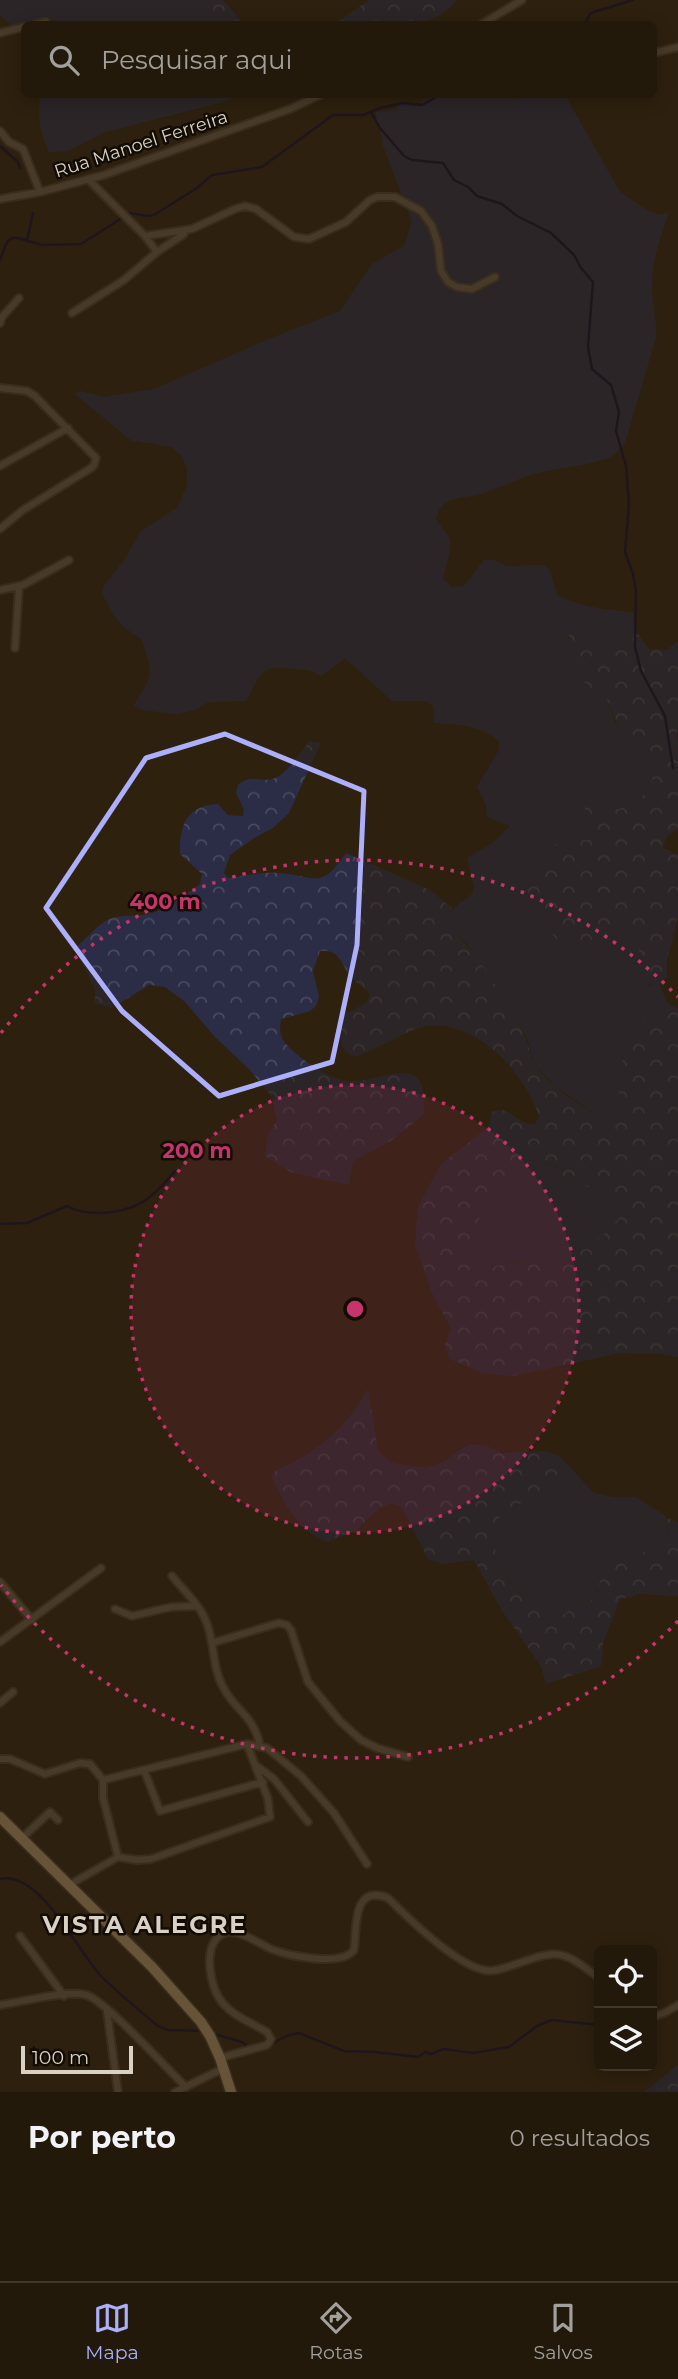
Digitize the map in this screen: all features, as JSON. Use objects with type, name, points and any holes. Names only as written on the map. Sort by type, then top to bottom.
[{"type":"main road","points":[[0,1817],[152,1967],[201,2022],[211,2036],[231,2092]]},
{"type":"street","points":[[487,21],[522,0]]},
{"type":"street","points":[[0,33],[21,28]]},
{"type":"street","points":[[657,52],[678,47]]},
{"type":"street","name":"Rua Manoel Ferreira","points":[[0,199],[88,179],[290,109],[313,98]]},
{"type":"street","points":[[0,131],[9,142],[23,149],[40,192]]},
{"type":"street","points":[[88,179],[131,221],[157,252]]},
{"type":"street","points":[[72,313],[124,280],[157,252],[192,229],[245,206],[256,209],[294,237],[309,239],[346,222],[370,200],[377,197],[395,197],[421,211],[432,226],[438,244],[440,271],[448,282],[457,287],[472,289],[495,277]]},
{"type":"street","points":[[145,236],[192,229]]},
{"type":"street","points":[[0,323],[6,311],[19,298]]},
{"type":"street","points":[[0,388],[27,391],[36,396],[94,454],[94,465],[23,510],[0,529]]},
{"type":"street","points":[[0,466],[68,428]]},
{"type":"street","points":[[0,590],[19,586],[69,560]]},
{"type":"street","points":[[15,649],[19,586]]},
{"type":"street","points":[[0,1642],[101,1568]]},
{"type":"street","points":[[172,1576],[204,1615],[222,1686],[253,1723],[260,1746]]},
{"type":"street","points":[[0,1582],[32,1620]]},
{"type":"street","points":[[115,1609],[132,1616],[171,1607],[196,1606]]},
{"type":"street","points":[[212,1643],[279,1623],[287,1625],[308,1682],[340,1721],[369,1744],[408,1757]]},
{"type":"street","points":[[0,1703],[13,1692]]},
{"type":"street","points":[[69,1885],[118,1857],[151,1859],[270,1817],[263,1782],[247,1744]]},
{"type":"street","points":[[103,1780],[247,1744],[260,1746],[277,1755],[320,1795],[368,1864]]},
{"type":"street","points":[[0,1759],[10,1759],[45,1774],[80,1763],[90,1764],[103,1780],[103,1798],[118,1857]]},
{"type":"street","points":[[256,1766],[274,1779],[308,1822]]},
{"type":"street","points":[[144,1770],[160,1811],[263,1782]]},
{"type":"street","points":[[22,1838],[50,1812],[58,1820]]},
{"type":"street","points":[[176,2092],[222,2063],[267,2045],[271,2039],[267,2032],[224,2007],[215,1993],[209,1959],[218,1937],[223,1933],[236,1932],[285,1953],[343,1959],[354,1951],[356,1915],[360,1907],[371,1897],[378,1895],[388,1898],[445,1948],[480,1969],[500,1969],[542,1955],[561,1954],[594,1974]]},
{"type":"street","points":[[20,1936],[64,1996]]},
{"type":"street","points":[[0,2005],[86,1995],[107,2010],[186,2087]]},
{"type":"street","points":[[657,2015],[678,2005]]},
{"type":"street","points":[[107,2010],[118,2092]]},
{"type":"highlighted area","points":[[225,734],[364,791],[357,945],[332,1062],[219,1096],[122,1011],[46,908],[146,758]]},
{"type":"green space","points":[[0,0],[191,0],[216,21],[21,21],[21,32],[0,16]]},
{"type":"green space","points":[[191,0],[223,0],[241,21],[216,21]]},
{"type":"green space","points":[[369,0],[456,0],[446,11],[424,21],[339,21]]},
{"type":"green space","points":[[40,98],[231,98],[105,132],[68,151],[49,152],[43,137]]},
{"type":"green space","points":[[431,98],[567,98],[620,192],[648,211],[660,215],[669,212],[653,268],[656,337],[625,443],[614,455],[607,458],[534,474],[484,493],[449,501],[443,505],[436,519],[450,539],[443,579],[452,587],[464,586],[484,560],[494,560],[507,566],[544,565],[550,570],[557,595],[594,607],[633,612],[635,630],[599,646],[591,639],[568,636],[575,664],[582,678],[605,695],[615,722],[642,748],[649,750],[652,781],[638,799],[619,809],[598,802],[589,817],[598,826],[595,841],[572,840],[527,875],[520,901],[540,918],[557,940],[579,949],[620,932],[634,936],[639,951],[634,969],[649,986],[660,985],[667,1003],[641,1021],[621,1077],[620,1096],[614,1116],[602,1118],[555,1086],[535,1065],[527,1038],[469,946],[452,930],[449,923],[454,908],[472,894],[474,888],[467,858],[494,842],[510,826],[487,817],[486,804],[477,787],[499,750],[499,742],[493,736],[477,729],[434,723],[433,706],[425,701],[392,701],[345,658],[321,676],[308,670],[268,670],[259,677],[246,701],[208,702],[195,710],[177,714],[142,710],[134,705],[150,673],[141,638],[117,619],[102,593],[140,532],[177,508],[187,486],[187,468],[181,455],[171,447],[133,442],[75,394],[80,391],[104,397],[154,389],[340,311],[372,264],[404,246],[412,221],[382,143],[376,112],[396,109],[402,102],[413,106]]},
{"type":"green space","points":[[571,627],[580,627],[599,646],[635,630],[649,649],[667,650],[678,641],[678,829],[666,837],[663,848],[678,855],[678,916],[667,960],[667,977],[660,985],[644,982],[636,973],[634,969],[639,951],[634,936],[620,932],[579,949],[565,947],[540,918],[520,901],[527,875],[551,856],[553,845],[572,840],[595,840],[598,826],[583,805],[587,801],[619,809],[644,794],[652,781],[649,750],[626,735],[605,695],[589,687],[579,675],[570,651]]},
{"type":"green space","points":[[310,741],[321,743],[289,813],[273,828],[230,855],[224,873],[228,878],[273,873],[309,878],[323,877],[346,853],[430,890],[453,909],[450,916],[452,929],[477,957],[502,995],[541,1073],[557,1088],[602,1118],[614,1115],[624,1055],[633,1032],[643,1019],[667,1003],[678,1009],[678,1357],[620,1353],[513,1376],[483,1373],[450,1359],[445,1345],[451,1328],[432,1293],[415,1244],[418,1207],[441,1164],[485,1130],[490,1123],[491,1113],[503,1110],[523,1122],[535,1125],[539,1116],[522,1082],[509,1065],[476,1038],[458,1029],[439,1026],[419,1028],[359,1055],[349,1054],[341,1039],[343,1015],[367,1003],[370,994],[352,978],[336,955],[320,951],[313,971],[319,997],[316,1006],[310,1011],[281,1019],[280,1032],[283,1040],[312,1066],[340,1080],[361,1080],[401,1073],[412,1075],[419,1081],[423,1094],[423,1115],[391,1141],[353,1161],[349,1185],[290,1172],[265,1156],[268,1135],[277,1120],[272,1097],[185,1002],[165,987],[149,985],[112,1008],[95,1003],[95,989],[75,948],[109,919],[158,911],[200,884],[202,874],[180,854],[181,835],[187,819],[198,808],[218,804],[228,815],[243,816],[244,810],[236,793],[238,785],[248,779],[265,780],[280,775]],"holes":[[[546,1162],[576,1184],[607,1192],[616,1205],[619,1218],[597,1240],[572,1256],[551,1261],[510,1263],[486,1270],[477,1261],[473,1249],[478,1222],[485,1208],[493,1195],[515,1174]]]},
{"type":"green space","points":[[546,1162],[577,1184],[607,1191],[616,1204],[619,1218],[590,1247],[572,1256],[551,1261],[510,1263],[486,1270],[477,1261],[473,1249],[478,1222],[485,1208],[511,1176]]},
{"type":"green space","points":[[368,1389],[378,1451],[392,1463],[426,1468],[443,1462],[469,1444],[487,1446],[502,1453],[545,1451],[559,1456],[580,1478],[502,1513],[490,1536],[508,1579],[533,1608],[557,1619],[576,1606],[594,1599],[602,1576],[610,1566],[668,1541],[667,1518],[678,1522],[678,1596],[640,1594],[620,1599],[603,1643],[601,1666],[546,1684],[541,1666],[501,1609],[474,1560],[442,1564],[428,1559],[402,1507],[391,1503],[378,1509],[356,1530],[328,1542],[309,1531],[287,1507],[272,1477],[275,1471],[303,1457],[329,1438],[351,1416]]},
{"type":"green space","points":[[580,1478],[592,1492],[612,1497],[635,1497],[666,1516],[668,1541],[610,1566],[602,1576],[594,1599],[561,1618],[549,1618],[526,1601],[512,1585],[502,1568],[490,1536],[502,1513]]},
{"type":"green space","points":[[678,2065],[678,2092],[644,2092]]},
{"type":"waterway","points":[[586,21],[594,12],[633,0]]},
{"type":"waterway","points":[[0,260],[7,242],[12,238],[42,245],[81,244],[130,213],[154,215],[197,188],[212,175],[262,167],[333,115],[363,115],[403,103],[422,105],[435,98]]},
{"type":"waterway","points":[[371,112],[380,128],[404,156],[412,160],[443,163],[454,180],[468,187],[477,196],[502,204],[517,216],[551,233],[574,255],[593,282],[588,347],[592,369],[611,385],[619,412],[616,431],[626,466],[629,505],[625,552],[636,591],[635,647],[641,671],[665,716],[673,768]]},
{"type":"waterway","points":[[0,146],[18,162],[20,168]]},
{"type":"waterway","points":[[27,241],[33,213]]},
{"type":"waterway","points":[[0,1224],[27,1223],[67,1206],[91,1213],[124,1210],[151,1196],[175,1171]]},
{"type":"waterway","points":[[0,1879],[15,1880],[43,1899],[101,1976],[158,2026],[168,2030],[204,2031]]},
{"type":"waterway","points":[[269,2045],[299,2033],[344,2051],[418,2057],[425,2052],[431,2054],[444,2049],[473,2053],[509,2047],[537,2026],[552,2020],[594,2024]]},
{"type":"waterway","points":[[211,2033],[242,2042],[250,2048]]},
{"type":"district","name":"VISTA ALEGRE","points":[[145,1924]]}]
